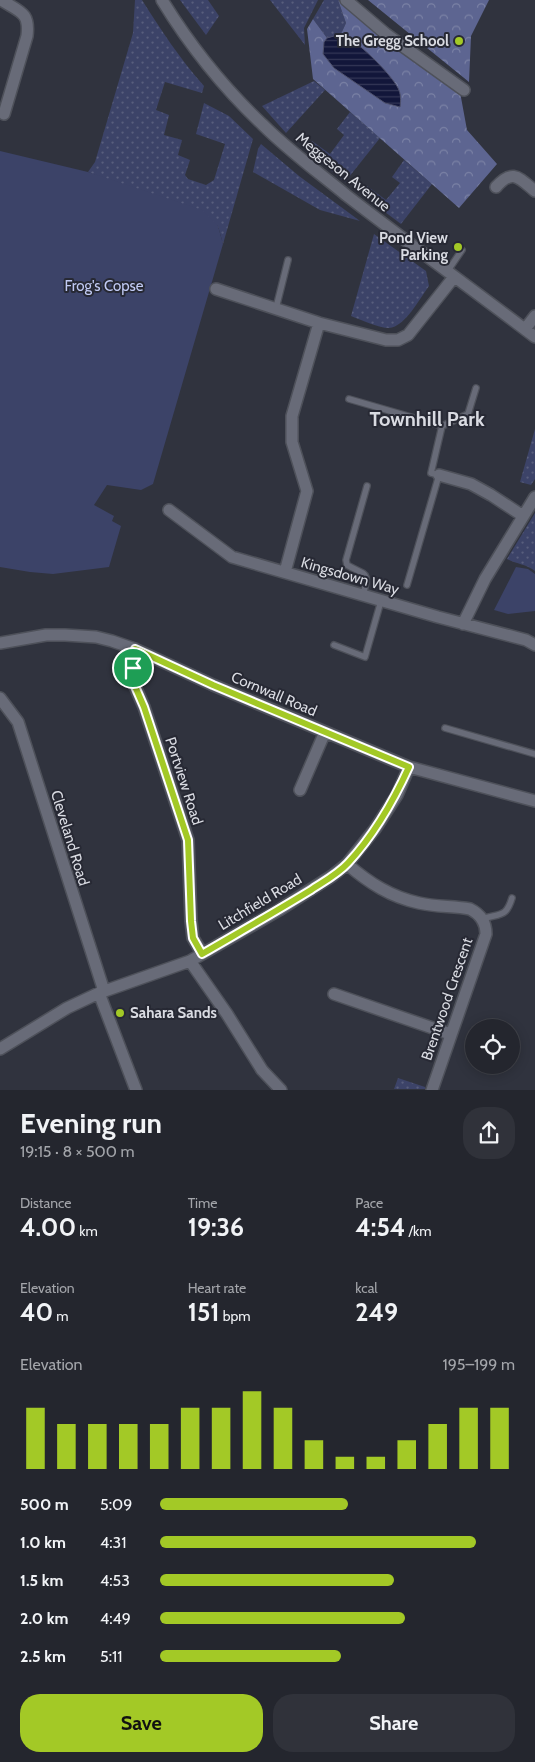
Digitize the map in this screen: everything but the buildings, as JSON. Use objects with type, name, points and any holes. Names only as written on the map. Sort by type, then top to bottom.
[{"type":"street","points":[[1,0],[24,14],[28,25],[28,36],[4,114]]},
{"type":"street","name":"Meggeson Avenue","points":[[162,0],[173,18],[208,64],[263,126],[299,158],[535,337]]},
{"type":"street","points":[[346,0],[386,34],[464,90]]},
{"type":"street","points":[[496,187],[504,178],[512,176],[519,178],[535,191]]},
{"type":"street","points":[[216,289],[319,324],[386,340],[398,340],[408,335],[451,274]]},
{"type":"street","points":[[525,329],[535,316]]},
{"type":"street","points":[[285,572],[307,491],[292,442],[292,416],[319,324]]},
{"type":"street","points":[[439,476],[471,484],[523,516]]},
{"type":"street","points":[[464,624],[486,579],[535,497]]},
{"type":"street","name":"Kingsdown Way","points":[[169,510],[232,557],[381,601],[526,640],[535,645]]},
{"type":"street","name":"Cornwall Road","points":[[0,643],[46,636],[80,635],[96,637],[135,649],[213,685],[409,767],[535,801]]},
{"type":"street","name":"Portview Road","points":[[135,649],[132,673],[134,684],[144,707],[188,840],[192,930],[193,938],[202,954]]},
{"type":"street","name":"Cleveland Road","points":[[0,698],[18,722],[101,992],[136,1090]]},
{"type":"street","points":[[300,790],[325,732]]},
{"type":"street","name":"Litchfield Road","points":[[0,1049],[62,1010],[101,992],[190,961],[279,910],[332,876],[347,864],[376,829],[396,795],[409,767]]},
{"type":"street","name":"Brentwood Crescent","points":[[347,864],[370,883],[385,892],[419,903],[476,912],[482,919],[486,929],[486,934],[432,1090]]},
{"type":"street","points":[[190,961],[227,1014],[262,1070],[281,1090]]},
{"type":"street","points":[[334,994],[450,1034]]},
{"type":"lane","points":[[451,274],[462,250]]},
{"type":"lane","points":[[276,308],[288,260]]},
{"type":"lane","points":[[349,399],[442,426],[468,414],[476,388]]},
{"type":"lane","points":[[407,585],[439,476],[431,473],[442,426]]},
{"type":"lane","points":[[363,595],[367,582],[366,576],[364,572],[348,564],[346,560],[367,486]]},
{"type":"lane","points":[[334,645],[365,657],[381,601]]},
{"type":"lane","points":[[445,728],[535,754]]},
{"type":"lane","points":[[482,919],[504,913],[508,910],[512,898]]},
{"type":"green space","points":[[135,0],[142,0],[171,44],[204,86],[202,93],[165,82],[156,110],[169,115],[164,135],[182,140],[178,155],[190,160],[185,175],[188,179],[206,185],[214,180],[225,144],[196,134],[204,103],[229,116],[253,139],[223,244],[218,226],[88,172],[95,162],[133,33]]},
{"type":"green space","points":[[180,0],[208,0],[219,16],[206,35]]},
{"type":"green space","points":[[270,0],[318,0],[304,28],[305,45]]},
{"type":"green space","points":[[324,0],[338,0],[346,23],[341,34],[327,38],[313,19]]},
{"type":"green space","points":[[338,0],[460,92],[467,130],[497,164],[459,208],[313,79],[307,29],[313,19],[327,38],[341,34],[346,23]]},
{"type":"green space","name":"The Gregg School","points":[[368,0],[489,0],[471,36],[469,82]]},
{"type":"green space","points":[[314,81],[325,90],[286,133],[262,106]]},
{"type":"green space","points":[[350,112],[380,138],[345,182],[305,149],[312,141],[330,154],[344,135],[337,129]]},
{"type":"green space","points":[[261,144],[299,176],[360,221],[320,210],[253,172],[258,149]]},
{"type":"green space","name":"Frog's Copse","points":[[0,151],[88,172],[202,210],[218,226],[223,244],[153,484],[141,490],[107,485],[94,505],[114,516],[112,521],[121,526],[109,567],[53,574],[0,567]]},
{"type":"green space","points":[[404,160],[432,184],[401,224],[361,194],[367,186],[386,200],[400,183],[392,177]]},
{"type":"green space","points":[[374,234],[426,271],[429,286],[401,323],[389,328],[351,316]]},
{"type":"green space","points":[[535,429],[535,479],[531,485],[520,482]]},
{"type":"green space","points":[[535,513],[535,571],[507,559]]},
{"type":"green space","points":[[516,567],[528,569],[535,574],[535,611],[508,614],[494,610]]},
{"type":"green space","points":[[398,1078],[425,1087],[425,1089],[394,1089]]},
{"type":"shaded area","points":[[341,34],[355,42],[388,74],[399,90],[401,97],[400,107],[385,103],[334,68],[323,54],[324,42],[327,38]]},
{"type":"place","name":"The Gregg School","points":[[459,41]]},
{"type":"place","name":"Pond View Parking","points":[[458,247]]},
{"type":"place","name":"Sahara Sands","points":[[120,1013]]},
{"type":"district","name":"Townhill Park","points":[[427,419]]},
{"type":"route","points":[[135,649],[213,685],[409,767],[396,795],[376,829],[347,864],[332,876],[279,910],[202,954],[193,938],[188,840],[144,707],[132,678],[133,668],[135,649]]}]
